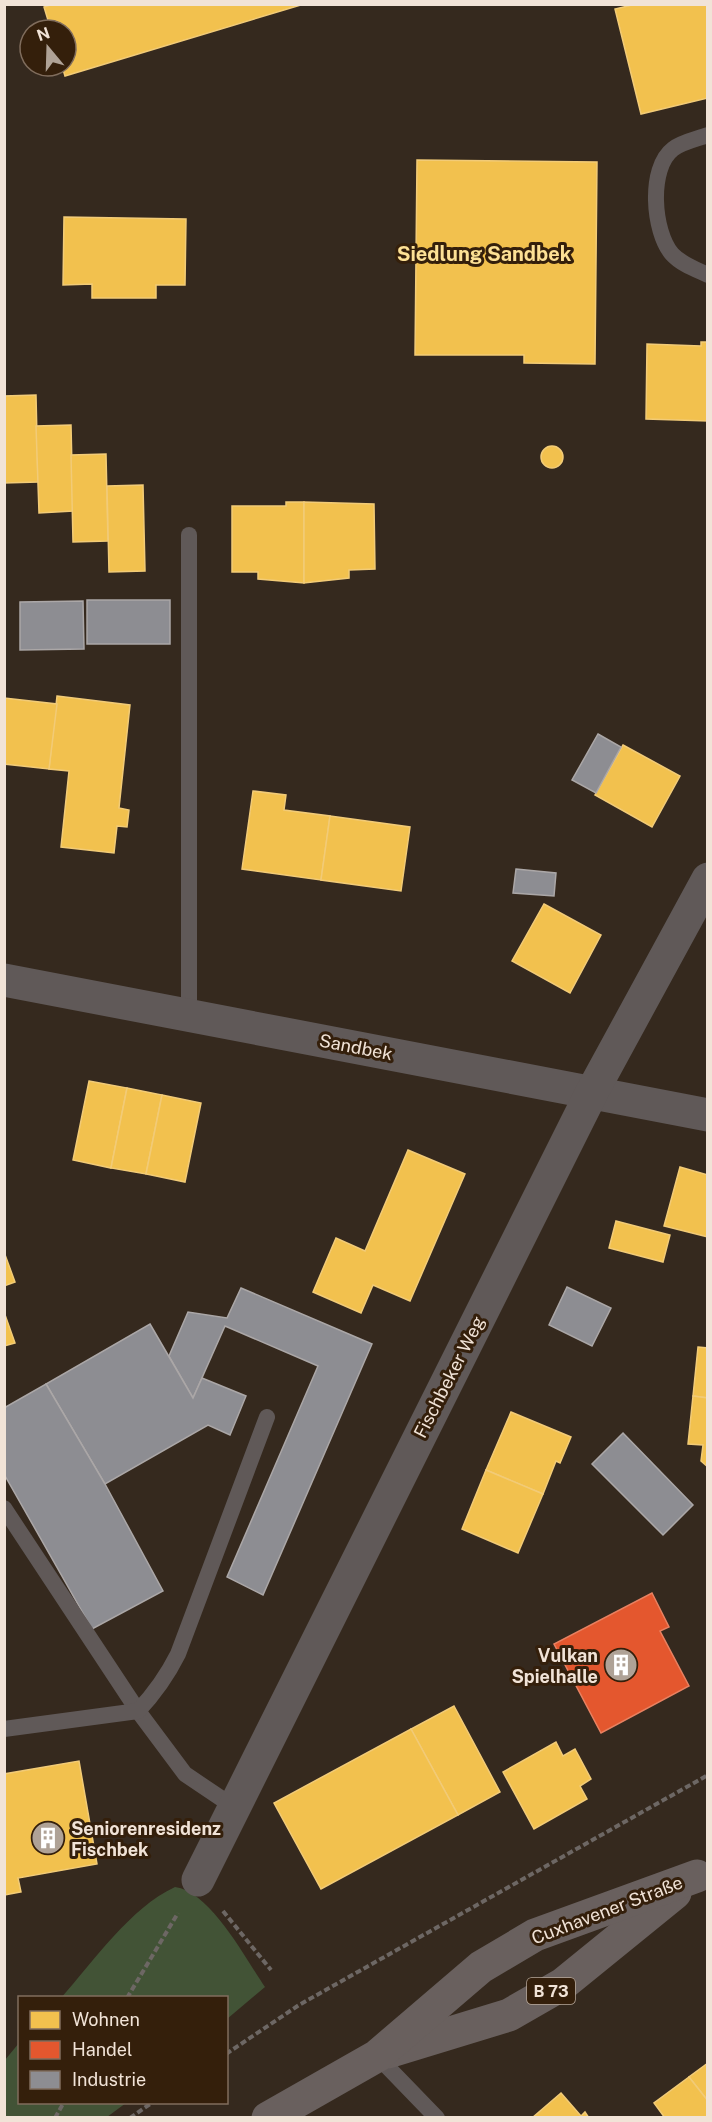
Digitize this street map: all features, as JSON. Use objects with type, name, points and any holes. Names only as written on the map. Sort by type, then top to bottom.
[{"type":"main road","name":"Cuxhavener Straße","points":[[268,2118],[377,2056],[481,1966],[535,1935],[704,1879]]},
{"type":"main road","name":"Cuxhavener Straße","points":[[377,2056],[509,2015],[563,1984],[704,1879]]},
{"type":"street","name":"Fischbeker Weg","points":[[198,1880],[592,1092],[708,879]]},
{"type":"street","name":"Sandbek","points":[[4,980],[708,1115]]},
{"type":"lane","points":[[708,135],[673,149],[662,162],[655,189],[659,224],[666,246],[684,264],[708,275]]},
{"type":"lane","points":[[189,535],[189,1016]]},
{"type":"lane","points":[[4,1729],[138,1711],[165,1679],[178,1654],[267,1417]]},
{"type":"lane","points":[[4,1508],[138,1711],[185,1774],[234,1807]]},
{"type":"lane","points":[[377,2056],[437,2118]]},
{"type":"path","points":[[228,2053],[299,2005],[708,1775]]},
{"type":"path","points":[[128,1996],[198,1880],[271,1970]]},
{"type":"path","points":[[55,2118],[63,2104]]},
{"type":"path","points":[[130,2118],[151,2104]]},
{"type":"green space","points":[[175,1887],[201,1901],[226,1928],[265,1987],[228,2018],[228,1996],[63,1996],[113,1936],[159,1896]]},
{"type":"green space","points":[[18,2044],[18,2104],[125,2104],[107,2117],[5,2117],[5,2060]]},
{"type":"building: Wohnen","points":[[53,4],[304,4],[78,72],[78,18],[47,18],[44,7]]},
{"type":"building: Wohnen","points":[[636,4],[708,4],[708,98],[641,114],[615,9]]},
{"type":"building: Wohnen","points":[[417,160],[597,162],[595,364],[524,363],[524,355],[415,355]]},
{"type":"building: Wohnen","points":[[64,217],[186,219],[185,285],[156,285],[156,298],[92,298],[92,284],[63,285]]},
{"type":"building: Wohnen","points":[[701,342],[708,342],[708,421],[646,419],[647,344],[701,346]]},
{"type":"building: Wohnen","points":[[36,395],[38,482],[4,483],[4,396]]},
{"type":"building: Wohnen","points":[[71,425],[73,511],[39,513],[36,426]]},
{"type":"building: Wohnen","points":[[548,446],[556,446],[563,453],[563,461],[556,468],[548,468],[541,461],[541,453]]},
{"type":"building: Wohnen","points":[[106,454],[108,541],[73,542],[71,455]]},
{"type":"building: Wohnen","points":[[143,485],[145,571],[109,572],[107,486]]},
{"type":"building: Wohnen","points":[[286,502],[304,502],[304,583],[258,579],[258,572],[232,572],[232,506],[286,506]]},
{"type":"building: Wohnen","points":[[304,502],[374,504],[375,569],[349,570],[349,578],[304,583]]},
{"type":"building: Wohnen","points":[[57,696],[130,705],[119,808],[129,810],[127,827],[117,826],[114,853],[61,847],[69,771],[49,769]]},
{"type":"building: Wohnen","points":[[4,698],[57,704],[49,769],[4,764]]},
{"type":"building: Wohnen","points":[[623,745],[680,776],[652,827],[595,795]]},
{"type":"building: Wohnen","points":[[253,791],[286,795],[284,810],[330,816],[321,880],[242,869]]},
{"type":"building: Wohnen","points":[[330,816],[410,827],[401,891],[321,880]]},
{"type":"building: Wohnen","points":[[544,904],[601,935],[570,993],[512,961]]},
{"type":"building: Wohnen","points":[[89,1081],[127,1088],[111,1168],[73,1160]]},
{"type":"building: Wohnen","points":[[127,1088],[162,1095],[146,1174],[111,1168]]},
{"type":"building: Wohnen","points":[[162,1095],[201,1103],[185,1182],[146,1174]]},
{"type":"building: Wohnen","points":[[408,1150],[465,1174],[410,1301],[373,1285],[361,1313],[313,1292],[336,1238],[365,1251]]},
{"type":"building: Wohnen","points":[[680,1167],[708,1175],[708,1237],[664,1226]]},
{"type":"building: Wohnen","points":[[616,1221],[670,1235],[663,1262],[609,1248]]},
{"type":"building: Wohnen","points":[[4,1252],[15,1282],[4,1286]]},
{"type":"building: Wohnen","points":[[4,1312],[15,1343],[4,1346]]},
{"type":"building: Wohnen","points":[[698,1347],[708,1348],[708,1398],[693,1396]]},
{"type":"building: Wohnen","points":[[693,1396],[708,1398],[708,1467],[701,1461],[703,1445],[688,1444]]},
{"type":"building: Wohnen","points":[[511,1412],[571,1437],[560,1463],[556,1461],[543,1494],[486,1470]]},
{"type":"building: Wohnen","points":[[486,1470],[543,1494],[518,1553],[462,1529]]},
{"type":"building: Wohnen","points":[[454,1706],[500,1792],[458,1815],[411,1729]]},
{"type":"building: Wohnen","points":[[411,1729],[458,1815],[321,1889],[274,1803]]},
{"type":"building: Wohnen","points":[[556,1742],[563,1756],[575,1749],[591,1779],[580,1786],[587,1799],[534,1829],[503,1772]]},
{"type":"building: Wohnen","name":"Seniorenresidenz Fischbek","points":[[79,1761],[97,1864],[18,1878],[21,1892],[4,1895],[4,1774]]},
{"type":"building: Wohnen","points":[[708,2063],[708,2101],[689,2077]]},
{"type":"building: Wohnen","points":[[689,2077],[708,2101],[708,2118],[665,2118],[654,2103]]},
{"type":"building: Wohnen","points":[[561,2093],[581,2116],[585,2112],[589,2118],[532,2118]]},
{"type":"building: Handel","name":"Vulkan Spielhalle","points":[[652,1593],[669,1627],[660,1631],[689,1686],[601,1733],[554,1644]]},
{"type":"building: Industrie","points":[[87,600],[170,600],[170,644],[87,644]]},
{"type":"building: Industrie","points":[[83,601],[84,649],[20,650],[20,602]]},
{"type":"building: Industrie","points":[[598,734],[621,747],[596,793],[572,780]]},
{"type":"building: Industrie","points":[[516,869],[556,873],[554,896],[513,893]]},
{"type":"building: Industrie","points":[[567,1287],[611,1308],[592,1346],[549,1325]]},
{"type":"building: Industrie","points":[[241,1288],[372,1344],[263,1595],[227,1577],[318,1366],[225,1326],[193,1398],[169,1356],[188,1312],[227,1318]]},
{"type":"building: Industrie","points":[[150,1324],[193,1398],[202,1378],[246,1396],[230,1435],[208,1425],[105,1484],[46,1384]]},
{"type":"building: Industrie","points":[[46,1384],[105,1484],[163,1591],[92,1629],[4,1474],[4,1408]]},
{"type":"building: Industrie","points":[[623,1433],[693,1505],[663,1535],[592,1464]]},
{"type":"place","name":"Vulkan Spielhalle","points":[[621,1665]]},
{"type":"place","name":"Seniorenresidenz Fischbek","points":[[48,1838]]},
{"type":"district","name":"Siedlung Sandbek","points":[[484,254]]}]
